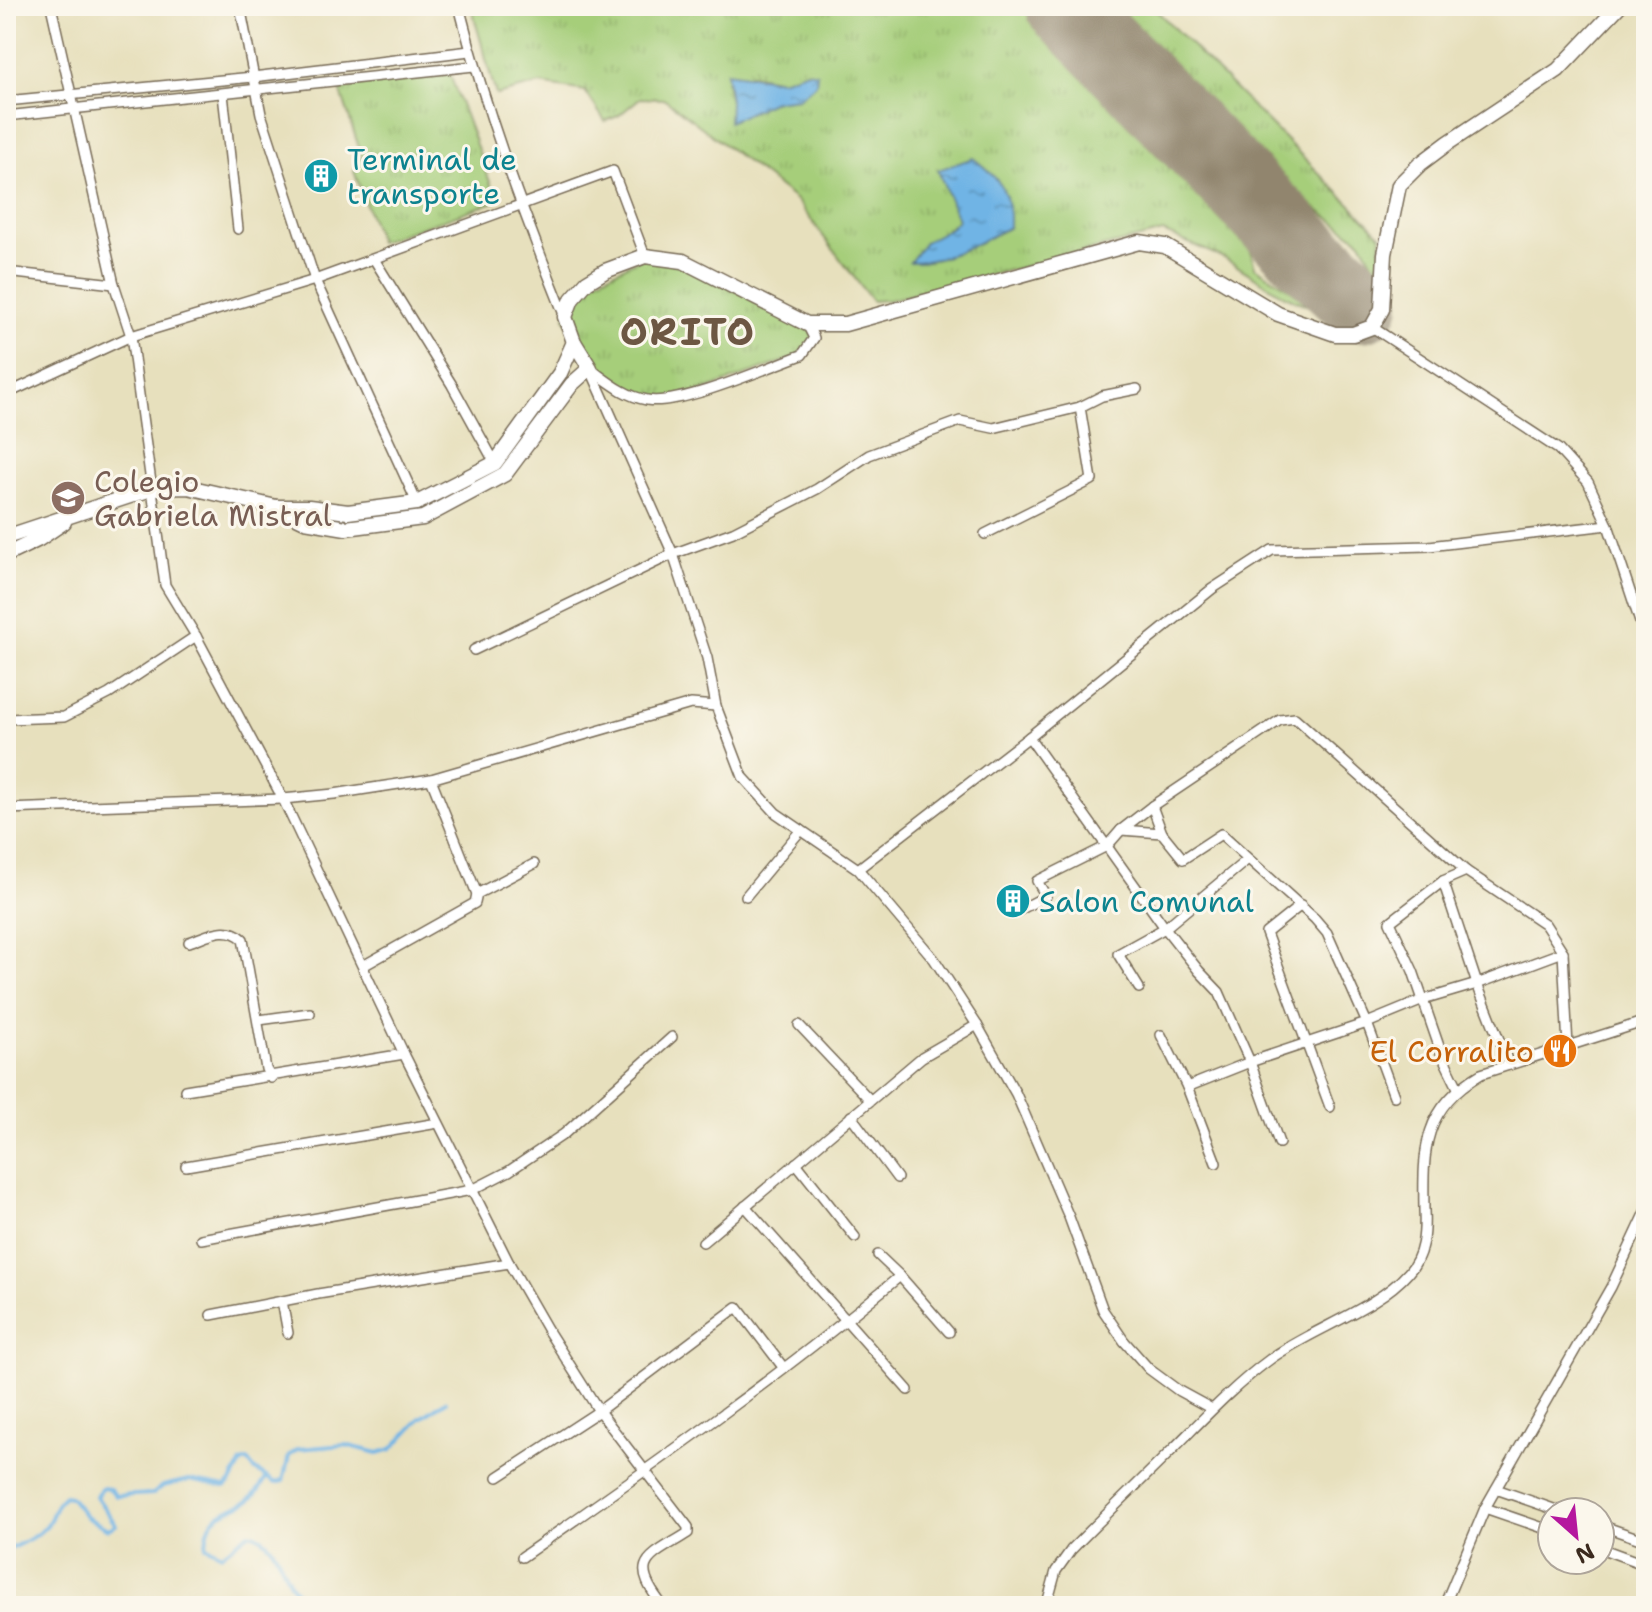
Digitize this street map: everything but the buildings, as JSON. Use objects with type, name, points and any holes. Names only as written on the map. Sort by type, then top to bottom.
[{"type":"main road","points":[[276,507],[305,521],[346,528],[423,518],[505,474],[572,384],[590,368],[574,342],[565,317],[572,299],[587,282],[605,271],[645,256],[683,261],[807,324],[845,324],[1139,242],[1165,246],[1278,314],[1335,334],[1353,334],[1372,327],[1382,309],[1385,254],[1399,185],[1448,143],[1558,70],[1619,6]]},
{"type":"main road","points":[[6,537],[154,488],[188,487],[276,507],[348,512],[417,503],[495,463],[560,373],[574,342]]},
{"type":"main road","points":[[6,555],[39,539],[71,517]]},
{"type":"street","points":[[51,6],[114,284],[131,336],[165,585],[196,636],[283,799],[404,1054],[509,1263],[599,1411],[688,1527],[688,1533],[652,1556],[643,1569],[649,1588],[663,1606]]},
{"type":"street","points":[[240,6],[261,114],[315,280],[423,518]]},
{"type":"street","points":[[459,6],[474,66],[520,204],[565,317]]},
{"type":"street","points":[[6,116],[223,94],[254,82],[470,51]]},
{"type":"street","points":[[6,101],[474,66]]},
{"type":"street","points":[[223,94],[238,229]]},
{"type":"street","points":[[6,394],[131,336],[315,280],[613,171],[645,256]]},
{"type":"street","points":[[374,259],[452,385],[495,463]]},
{"type":"street","points":[[6,272],[114,284]]},
{"type":"street","points":[[590,368],[624,393],[648,400],[674,401],[802,355],[814,338],[807,324]]},
{"type":"street","points":[[1372,327],[1558,449],[1588,482],[1608,525],[1646,640]]},
{"type":"street","points":[[590,368],[673,554],[707,658],[716,706],[743,777],[776,813],[858,869],[934,959],[977,1025],[1016,1094],[1069,1217],[1103,1310],[1124,1341],[1149,1369],[1179,1391],[1212,1409]]},
{"type":"street","points":[[474,650],[673,554],[733,532],[817,489],[869,455],[960,421],[993,428],[1080,407],[1102,396],[1137,389]]},
{"type":"street","points":[[985,534],[1092,480],[1080,407]]},
{"type":"street","points":[[858,869],[1029,737],[1212,589],[1272,550],[1429,546],[1608,525]]},
{"type":"street","points":[[6,719],[64,717],[109,694],[196,636]]},
{"type":"street","points":[[6,809],[283,799],[334,794],[431,779],[691,704],[716,706]]},
{"type":"street","points":[[1012,914],[1046,896],[1037,881],[1107,846],[1121,830],[1152,806],[1280,720],[1295,718],[1466,871],[1545,924],[1563,952],[1568,1047]]},
{"type":"street","points":[[1029,737],[1165,928],[1219,992],[1250,1062],[1279,1143]]},
{"type":"street","points":[[363,966],[475,903],[477,894],[431,779]]},
{"type":"street","points":[[1152,806],[1162,833],[1183,859],[1221,834],[1301,905],[1327,933],[1367,1023],[1394,1096]]},
{"type":"street","points":[[746,896],[801,830]]},
{"type":"street","points":[[1121,830],[1162,833]]},
{"type":"street","points":[[1139,988],[1118,954],[1165,928],[1248,859]]},
{"type":"street","points":[[477,894],[534,864]]},
{"type":"street","points":[[1458,1088],[1390,922],[1443,881],[1466,871]]},
{"type":"street","points":[[1443,881],[1477,984],[1509,1065]]},
{"type":"street","points":[[1301,905],[1266,933],[1330,1107]]},
{"type":"street","points":[[189,942],[219,930],[234,931],[243,939],[266,1069],[271,1078]]},
{"type":"street","points":[[1187,1087],[1563,952]]},
{"type":"street","points":[[259,1020],[310,1013]]},
{"type":"street","points":[[1048,1600],[1056,1571],[1071,1550],[1212,1409],[1269,1359],[1376,1298],[1410,1271],[1422,1249],[1425,1223],[1424,1152],[1433,1122],[1458,1088],[1481,1074],[1646,1021]]},
{"type":"street","points":[[799,1025],[870,1100]]},
{"type":"street","points":[[703,1242],[922,1057],[977,1025]]},
{"type":"street","points":[[1161,1035],[1187,1087],[1216,1163]]},
{"type":"street","points":[[201,1239],[472,1190],[509,1171],[564,1134],[672,1037]]},
{"type":"street","points":[[185,1090],[404,1054]]},
{"type":"street","points":[[851,1116],[897,1178]]},
{"type":"street","points":[[186,1166],[438,1123]]},
{"type":"street","points":[[796,1163],[855,1237]]},
{"type":"street","points":[[745,1206],[908,1390]]},
{"type":"street","points":[[1444,1606],[1485,1508],[1611,1287],[1646,1212]]},
{"type":"street","points":[[878,1255],[949,1332]]},
{"type":"street","points":[[211,1315],[509,1263]]},
{"type":"street","points":[[522,1557],[646,1471],[847,1320],[900,1276]]},
{"type":"street","points":[[282,1301],[288,1333]]},
{"type":"street","points":[[498,1477],[599,1411],[737,1307],[783,1367]]},
{"type":"street","points":[[1496,1489],[1536,1503]]},
{"type":"street","points":[[1485,1508],[1536,1526]]},
{"type":"street","points":[[1616,1531],[1646,1541]]},
{"type":"street","points":[[1616,1554],[1646,1565]]},
{"type":"green space","points":[[471,6],[1034,6],[1241,214],[1255,267],[1314,304],[1352,312],[1371,302],[1372,261],[1361,241],[1277,180],[1268,177],[1097,6],[1152,6],[1381,235],[1378,301],[1364,311],[1342,316],[1318,310],[1285,296],[1224,258],[1163,232],[889,300],[872,301],[796,200],[665,99],[640,98],[618,116],[605,121],[585,91],[540,84],[496,95]],"holes":[[[808,71],[798,98],[730,101],[726,81],[751,74],[781,80]],[[938,170],[1009,227],[948,255],[911,262],[922,248],[958,220]]]},
{"type":"green space","points":[[449,72],[497,201],[379,242],[354,171],[362,157],[340,89],[426,73]]},
{"type":"green space","points":[[645,256],[683,261],[807,324],[814,338],[802,355],[674,401],[648,400],[590,368],[565,317],[579,289]]},
{"type":"water","points":[[808,71],[817,73],[816,84],[798,98],[774,101],[729,122],[726,72],[781,80]]},
{"type":"water","points":[[973,158],[1002,187],[1008,204],[1009,227],[948,255],[910,262],[925,242],[958,220],[938,170]]},
{"type":"waterway","points":[[6,1551],[43,1529],[64,1496],[70,1497],[86,1517],[108,1529],[116,1525],[96,1496],[102,1488],[110,1489],[116,1496],[153,1494],[163,1486],[189,1480],[225,1487],[241,1463],[248,1461],[255,1470],[276,1483],[283,1481],[289,1456],[298,1449],[345,1445],[378,1453],[392,1449],[420,1419],[446,1401]]},
{"type":"waterway","points":[[267,1477],[249,1500],[217,1516],[209,1527],[206,1546],[222,1554],[249,1533],[258,1536],[271,1547],[292,1586],[308,1606]]},
{"type":"runway","points":[[1065,6],[1294,241],[1361,303]]},
{"type":"place","name":"Terminal de transporte","points":[[321,176]]},
{"type":"place","name":"Colegio Gabriela Mistral","points":[[68,498]]},
{"type":"place","name":"Salon Comunal","points":[[1013,901]]},
{"type":"place","name":"El Corralito","points":[[1560,1051]]},
{"type":"district","name":"ORITO","points":[[688,331]]}]
